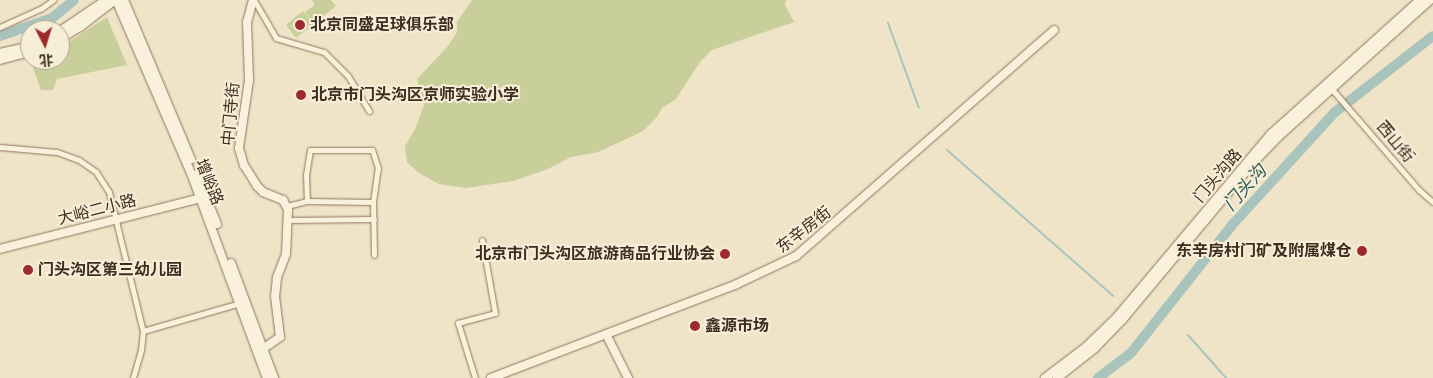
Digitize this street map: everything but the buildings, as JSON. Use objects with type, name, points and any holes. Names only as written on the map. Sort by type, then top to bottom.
[{"type":"street","points":[[0,26],[42,8],[53,0]]},
{"type":"street","points":[[70,24],[106,0]]},
{"type":"street","points":[[70,33],[115,0]]},
{"type":"street","name":"增峪路","points":[[115,0],[201,198],[267,378]]},
{"type":"street","name":"增峪路","points":[[124,0],[206,197],[274,378]]},
{"type":"street","points":[[253,0],[276,38],[324,52],[348,76],[368,112]]},
{"type":"street","name":"中门寺街","points":[[253,0],[249,7],[247,22],[249,80],[239,148],[244,166],[257,186],[263,192],[283,200],[287,206]]},
{"type":"street","name":"门头沟路","points":[[1057,378],[1095,348],[1123,319],[1254,162],[1278,137],[1420,0]]},
{"type":"street","name":"门头沟路","points":[[1045,378],[1086,347],[1116,318],[1271,134],[1430,0]]},
{"type":"street","name":"东辛房街","points":[[491,378],[607,336],[744,281],[796,256],[1054,30]]},
{"type":"street","points":[[0,53],[20,48]]},
{"type":"street","points":[[0,60],[20,55]]},
{"type":"street","name":"西山街","points":[[1330,86],[1419,190],[1433,202]]},
{"type":"street","points":[[0,146],[57,152],[79,160],[96,172],[109,192],[143,331],[141,350],[133,378]]},
{"type":"street","points":[[307,201],[306,174],[310,150],[313,148],[372,150],[378,168],[373,202],[374,255]]},
{"type":"street","name":"大峪二小路","points":[[0,249],[201,198]]},
{"type":"street","points":[[263,349],[280,337],[275,296],[277,278],[286,254],[287,206],[307,201],[373,202]]},
{"type":"street","points":[[288,220],[374,219]]},
{"type":"street","points":[[475,378],[458,323],[495,313],[482,240]]},
{"type":"street","points":[[143,331],[240,303]]},
{"type":"street","points":[[607,336],[628,378]]},
{"type":"green space","points":[[312,0],[331,0],[336,6],[314,24],[305,12],[315,5]]},
{"type":"green space","points":[[472,0],[786,0],[785,5],[794,22],[712,50],[700,62],[676,99],[662,108],[657,117],[644,130],[633,136],[598,152],[571,157],[548,169],[513,181],[466,188],[439,184],[419,173],[407,162],[405,146],[415,129],[424,105],[417,79],[448,46],[457,32],[457,22]]},
{"type":"green space","name":"北京同盛足球俱乐部","points":[[303,11],[314,24],[296,38],[286,25]]},
{"type":"green space","points":[[107,17],[127,65],[57,79],[53,90],[41,90],[34,70],[70,70],[70,41]]},
{"type":"waterway","points":[[0,36],[52,18],[74,0]]},
{"type":"waterway","points":[[888,23],[919,108]]},
{"type":"waterway","name":"门头沟","points":[[1098,378],[1131,353],[1233,224],[1334,113],[1433,36]]},
{"type":"waterway","points":[[947,150],[1113,296]]},
{"type":"waterway","points":[[1188,335],[1226,378]]},
{"type":"place","name":"北京同盛足球俱乐部","points":[[300,25]]},
{"type":"place","name":"北京市门头沟区京师实验小学","points":[[301,95]]},
{"type":"place","name":"东辛房村门矿及附属煤仓","points":[[1362,251]]},
{"type":"place","name":"北京市门头沟区旅游商品行业协会","points":[[725,254]]},
{"type":"place","name":"门头沟区第三幼儿园","points":[[28,270]]},
{"type":"place","name":"鑫源市场","points":[[695,326]]}]
